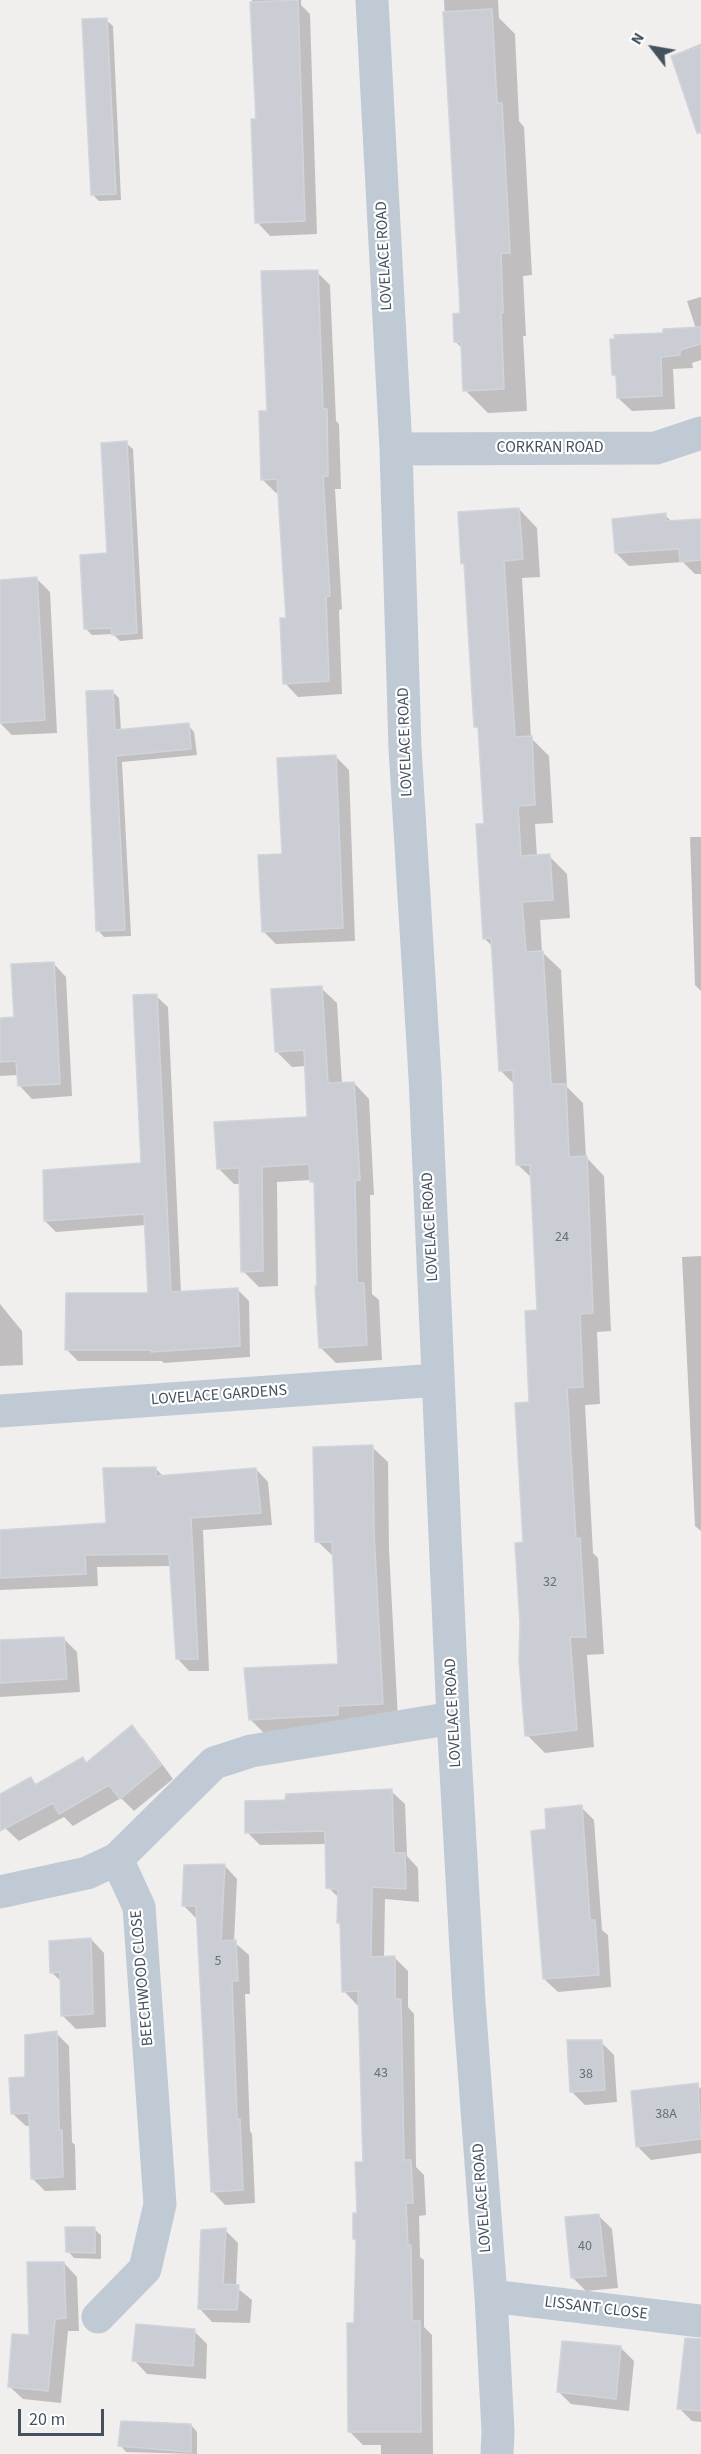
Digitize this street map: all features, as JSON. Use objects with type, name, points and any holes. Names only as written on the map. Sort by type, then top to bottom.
[{"type":"street","name":"LOVELACE ROAD","points":[[372,0],[396,448],[405,748],[426,1077],[453,1718],[470,2014],[491,2296],[498,2432],[497,2454]]},
{"type":"street","name":"CORKRAN ROAD","points":[[396,448],[656,448],[701,433]]},
{"type":"street","name":"LOVELACE GARDENS","points":[[0,1411],[438,1380]]},
{"type":"street","points":[[0,1892],[87,1873],[117,1859],[214,1763],[251,1751],[453,1718]]},
{"type":"street","name":"BEECHWOOD CLOSE","points":[[98,2317],[145,2269],[160,2204],[139,1907],[117,1859]]},
{"type":"street","name":"LISSANT CLOSE","points":[[491,2296],[701,2321]]},
{"type":"building","points":[[298,0],[305,221],[255,223],[251,119],[256,119],[250,2]]},
{"type":"building","points":[[492,9],[497,103],[502,103],[510,253],[501,253],[504,389],[463,391],[461,342],[454,342],[453,314],[460,313],[443,12]]},
{"type":"building","points":[[107,18],[116,194],[91,195],[82,19]]},
{"type":"building","points":[[701,46],[701,133],[697,133],[671,56]]},
{"type":"building","points":[[318,270],[323,409],[327,409],[328,476],[323,476],[330,596],[326,597],[329,681],[283,684],[280,618],[286,618],[277,479],[261,480],[259,411],[267,411],[261,271]]},
{"type":"building","points":[[701,327],[701,344],[680,350],[680,355],[661,357],[662,396],[617,398],[616,375],[612,375],[610,339],[615,339],[614,335],[663,333],[663,329]]},
{"type":"building","points":[[127,441],[137,633],[112,635],[111,628],[84,629],[80,555],[107,553],[101,443]]},
{"type":"building","points":[[519,508],[523,559],[504,561],[515,737],[532,736],[535,805],[518,806],[521,856],[550,854],[553,900],[522,902],[526,952],[543,951],[551,1084],[566,1084],[569,1157],[587,1156],[593,1313],[580,1314],[583,1387],[567,1388],[576,1539],[580,1538],[586,1637],[570,1637],[577,1730],[525,1736],[519,1660],[520,1624],[515,1543],[523,1542],[515,1403],[529,1402],[525,1311],[537,1310],[530,1165],[516,1165],[513,1070],[499,1071],[491,938],[483,939],[476,824],[484,824],[478,727],[474,727],[464,563],[461,564],[458,512]]},
{"type":"building","points":[[666,513],[666,521],[701,519],[701,560],[680,562],[679,549],[615,553],[612,519]]},
{"type":"building","points":[[37,577],[45,720],[0,723],[0,580]]},
{"type":"building","points":[[113,690],[115,730],[189,723],[191,749],[116,756],[125,930],[96,931],[86,691]]},
{"type":"building","points":[[336,755],[343,928],[262,932],[258,855],[282,854],[277,758]]},
{"type":"building","points":[[54,962],[60,1084],[18,1086],[16,1061],[0,1062],[0,1018],[14,1017],[11,964]]},
{"type":"building","points":[[322,986],[328,1083],[354,1082],[360,1180],[355,1180],[357,1283],[364,1283],[367,1345],[319,1348],[315,1286],[317,1286],[314,1182],[310,1182],[309,1164],[262,1167],[263,1271],[241,1272],[239,1168],[217,1169],[214,1122],[307,1117],[304,1050],[275,1052],[271,989]]},
{"type":"building","points":[[157,994],[171,1292],[238,1288],[240,1346],[151,1352],[151,1350],[65,1350],[66,1293],[148,1293],[144,1214],[44,1221],[43,1170],[141,1163],[133,995]]},
{"type":"building","points":[[373,1445],[374,1533],[383,1704],[338,1706],[338,1715],[249,1720],[244,1668],[338,1664],[332,1542],[315,1542],[313,1447]]},
{"type":"building","points":[[156,1467],[156,1476],[256,1468],[261,1513],[191,1518],[198,1659],[176,1659],[169,1554],[85,1555],[86,1574],[0,1578],[0,1530],[106,1523],[103,1468]]},
{"type":"building","points":[[64,1637],[67,1679],[0,1683],[0,1640]]},
{"type":"building","points":[[132,1725],[161,1765],[120,1799],[109,1785],[59,1814],[53,1803],[0,1831],[0,1794],[31,1777],[35,1785],[83,1757],[86,1763]]},
{"type":"building","points":[[392,1789],[394,1853],[405,1853],[406,1889],[372,1887],[371,1957],[395,1956],[395,1999],[401,1999],[404,2160],[411,2160],[413,2203],[406,2203],[408,2245],[411,2245],[412,2321],[420,2321],[421,2432],[348,2432],[347,2323],[354,2323],[356,2239],[353,2239],[353,2213],[357,2213],[355,2162],[363,2162],[358,1991],[342,1992],[340,1923],[337,1923],[338,1890],[326,1888],[325,1831],[245,1833],[245,1801],[285,1800],[286,1794]]},
{"type":"building","points":[[582,1805],[590,1920],[595,1920],[599,1975],[543,1979],[531,1831],[546,1829],[545,1809]]},
{"type":"building","points":[[225,1864],[221,1941],[236,1940],[238,1981],[232,1981],[237,2119],[240,2119],[243,2190],[211,2192],[196,1906],[182,1906],[184,1865]]},
{"type":"building","points":[[91,1938],[93,2014],[61,2016],[60,1972],[50,1973],[49,1941]]},
{"type":"building","points":[[57,2031],[59,2130],[62,2130],[63,2177],[31,2179],[29,2113],[11,2114],[9,2078],[25,2077],[25,2035]]},
{"type":"building","points":[[567,2040],[602,2040],[605,2090],[570,2092]]},
{"type":"building","points":[[698,2083],[701,2139],[636,2147],[631,2091]]},
{"type":"building","points":[[599,2214],[606,2276],[571,2278],[565,2217]]},
{"type":"building","points":[[65,2227],[95,2227],[95,2253],[66,2252]]},
{"type":"building","points":[[226,2228],[223,2284],[239,2285],[237,2310],[198,2309],[201,2230]]},
{"type":"building","points":[[27,2262],[64,2262],[66,2318],[55,2319],[48,2391],[8,2387],[12,2334],[29,2335]]},
{"type":"building","points":[[136,2324],[195,2329],[193,2366],[132,2361]]},
{"type":"building","points":[[685,2338],[701,2339],[701,2411],[677,2409]]},
{"type":"building","points":[[562,2341],[621,2346],[616,2399],[557,2392]]},
{"type":"building","points":[[121,2421],[191,2424],[191,2452],[118,2446]]}]
